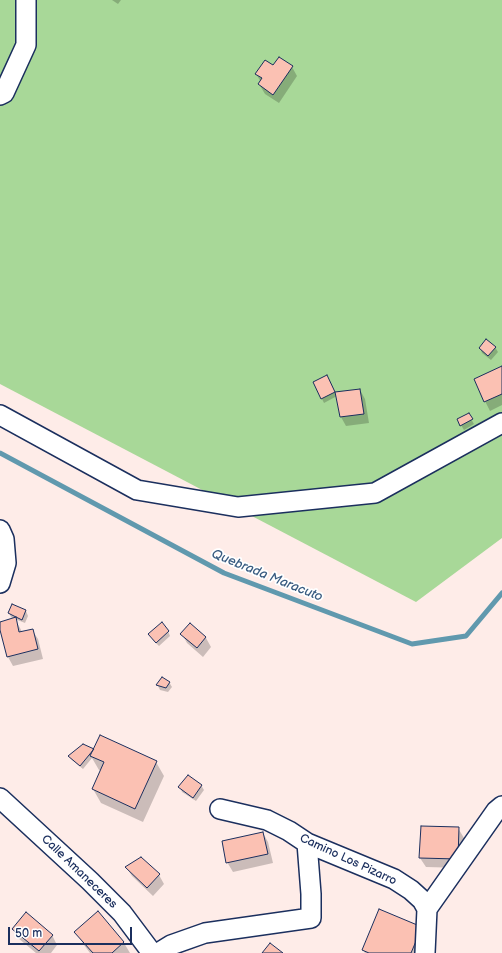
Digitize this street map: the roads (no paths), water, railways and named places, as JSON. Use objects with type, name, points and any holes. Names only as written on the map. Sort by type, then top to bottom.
[{"type":"street","points":[[0,95],[4,93],[26,45],[26,0]]},
{"type":"street","points":[[0,415],[137,490],[238,507],[375,493],[502,423]]},
{"type":"street","points":[[0,530],[4,539],[6,563],[0,583]]},
{"type":"street","name":"Calle Amaneceres","points":[[0,798],[90,881],[122,913],[152,953]]},
{"type":"street","points":[[425,953],[427,909],[496,811],[502,806]]},
{"type":"street","name":"Camino Los Pizarro","points":[[220,809],[267,820],[289,831],[306,843],[394,879],[411,890],[422,900],[427,909]]},
{"type":"street","points":[[158,953],[171,945],[205,933],[311,918],[311,894],[306,843]]},
{"type":"waterway","name":"Quebrada Maracuto","points":[[0,453],[224,573],[412,644],[466,636],[502,593]]}]
